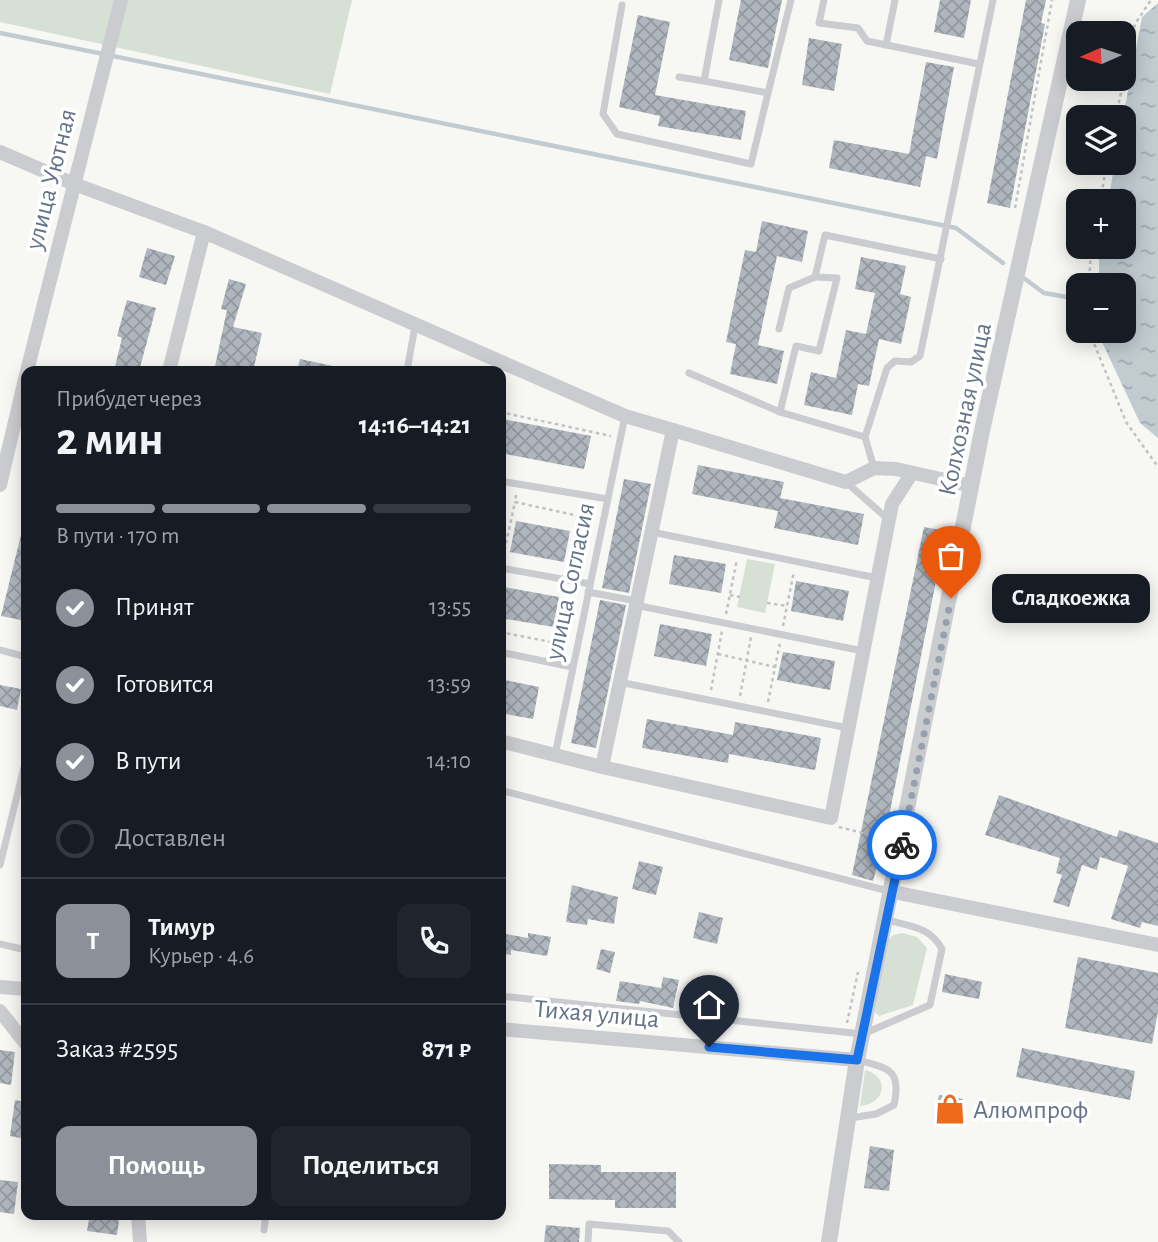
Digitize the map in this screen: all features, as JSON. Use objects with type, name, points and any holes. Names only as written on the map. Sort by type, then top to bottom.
[{"type":"street","name":"улица Уютная","points":[[29,366],[121,0]]},
{"type":"street","name":"Колхозная улица","points":[[829,1242],[857,1060],[893,892],[972,486],[1078,0]]},
{"type":"street","points":[[0,152],[74,184],[204,232],[625,416],[846,482],[874,468],[972,486]]},
{"type":"street","points":[[170,366],[204,232]]},
{"type":"street","name":"улица Уютная","points":[[0,485],[21,398]]},
{"type":"street","points":[[601,767],[673,430]]},
{"type":"street","points":[[506,743],[601,767],[831,818],[892,505],[912,473]]},
{"type":"street","points":[[893,892],[1158,945]]},
{"type":"street","points":[[0,987],[21,989]]},
{"type":"street","points":[[0,1011],[21,1038]]},
{"type":"street","name":"Тихая улица","points":[[506,1030],[857,1060]]},
{"type":"street","points":[[138,1220],[140,1242]]},
{"type":"lane","points":[[704,82],[719,0]]},
{"type":"lane","points":[[622,5],[603,114],[617,134],[751,164],[791,0]]},
{"type":"lane","points":[[824,0],[820,23],[858,28],[867,41],[979,64]]},
{"type":"lane","points":[[886,45],[895,0]]},
{"type":"lane","points":[[874,468],[865,437],[887,368],[895,361],[911,362],[920,356],[993,0]]},
{"type":"lane","points":[[679,77],[768,93]]},
{"type":"lane","points":[[816,277],[825,234],[941,259]]},
{"type":"lane","points":[[779,329],[789,288],[816,277],[837,278],[819,351],[796,346],[780,412]]},
{"type":"lane","points":[[408,366],[415,326]]},
{"type":"lane","points":[[690,373],[780,412],[865,437]]},
{"type":"lane","name":"улица Согласия","points":[[555,755],[625,416]]},
{"type":"lane","points":[[506,482],[608,499]]},
{"type":"lane","points":[[846,482],[889,520]]},
{"type":"lane","points":[[650,531],[878,578]]},
{"type":"lane","points":[[506,569],[589,588],[635,603],[863,652]]},
{"type":"lane","points":[[0,650],[21,656]]},
{"type":"lane","points":[[506,653],[572,667]]},
{"type":"lane","points":[[620,682],[848,729]]},
{"type":"lane","points":[[0,865],[21,779]]},
{"type":"lane","points":[[506,792],[893,892]]},
{"type":"lane","points":[[506,997],[863,1034],[930,1005],[936,981],[942,949],[930,931],[887,920]]},
{"type":"lane","points":[[0,944],[21,949]]},
{"type":"lane","points":[[850,1118],[876,1114],[894,1105],[898,1087],[895,1077],[886,1068],[857,1060]]},
{"type":"lane","points":[[264,1230],[265,1220]]},
{"type":"lane","points":[[588,1242],[589,1224],[668,1231],[679,1242]]},
{"type":"path","points":[[1015,208],[1052,0]]},
{"type":"path","points":[[1118,105],[1135,24],[1151,0]]},
{"type":"path","points":[[1095,343],[1126,422],[1158,467]]},
{"type":"path","points":[[506,413],[622,438]]},
{"type":"path","points":[[506,544],[519,483]]},
{"type":"path","points":[[515,502],[603,521]]},
{"type":"path","points":[[730,595],[740,597]]},
{"type":"path","points":[[767,603],[787,606]]},
{"type":"path","points":[[738,706],[752,629]]},
{"type":"path","points":[[506,633],[576,647]]},
{"type":"path","points":[[718,654],[775,667]]},
{"type":"path","points":[[831,818],[834,826],[890,839],[885,843]]},
{"type":"path","points":[[845,1032],[859,966]]},
{"type":"shaded area","points":[[0,0],[352,0],[330,94],[0,22]]},
{"type":"shaded area","points":[[747,559],[775,564],[765,613],[737,607]]},
{"type":"shaded area","points":[[902,933],[917,937],[927,948],[913,1005],[879,1016],[875,1012],[888,941],[893,935]]},
{"type":"shaded area","points":[[865,1070],[879,1078],[882,1090],[875,1101],[860,1106]]},
{"type":"water","points":[[1158,3],[1158,438],[1140,423],[1103,344],[1136,343],[1136,273],[1099,273],[1099,259],[1136,259],[1136,189],[1110,189],[1113,175],[1136,175],[1136,105],[1125,105],[1128,91],[1136,91],[1136,49],[1142,17]]},
{"type":"building","points":[[741,0],[782,0],[768,68],[729,60]]},
{"type":"building","points":[[940,0],[971,0],[964,38],[934,32]]},
{"type":"building","points":[[1026,0],[1046,0],[1041,23],[1045,24],[1010,208],[987,203]]},
{"type":"building","points":[[638,15],[670,22],[655,95],[746,111],[741,140],[658,126],[660,116],[619,107]]},
{"type":"building","points":[[809,38],[842,44],[834,91],[802,85]]},
{"type":"building","points":[[926,62],[954,67],[937,159],[926,156],[920,187],[829,168],[834,140],[909,154]]},
{"type":"building","points":[[762,221],[808,231],[802,262],[777,256],[758,345],[784,351],[777,384],[730,374],[736,344],[726,342],[745,250],[756,252]]},
{"type":"building","points":[[147,248],[175,256],[166,285],[139,277]]},
{"type":"building","points":[[861,257],[906,266],[900,294],[911,297],[901,344],[879,339],[869,386],[858,384],[852,415],[804,405],[811,372],[836,378],[846,330],[866,334],[875,293],[855,289]]},
{"type":"building","points":[[229,279],[246,284],[233,327],[262,333],[254,366],[215,366],[227,310],[221,309]]},
{"type":"building","points":[[127,300],[156,308],[140,366],[115,366],[122,338],[117,336]]},
{"type":"building","points":[[300,359],[333,366],[298,366]]},
{"type":"building","points":[[506,420],[591,436],[584,469],[506,454]]},
{"type":"building","points":[[698,465],[784,482],[780,498],[864,514],[858,545],[774,528],[778,511],[692,494]]},
{"type":"building","points":[[624,479],[651,484],[629,593],[602,588]]},
{"type":"building","points":[[516,521],[570,531],[564,562],[510,552]]},
{"type":"building","points":[[924,527],[946,531],[885,836],[873,881],[852,875]]},
{"type":"building","points":[[21,535],[21,620],[1,616]]},
{"type":"building","points":[[674,555],[726,564],[721,593],[669,584]]},
{"type":"building","points":[[796,581],[849,591],[843,621],[791,611]]},
{"type":"building","points":[[506,587],[559,597],[554,627],[506,619]]},
{"type":"building","points":[[600,600],[626,605],[596,748],[571,743]]},
{"type":"building","points":[[660,624],[712,634],[706,666],[654,656]]},
{"type":"building","points":[[783,652],[835,661],[830,690],[777,680]]},
{"type":"building","points":[[506,680],[539,687],[533,719],[506,714]]},
{"type":"building","points":[[0,685],[21,689],[17,710],[0,706]]},
{"type":"building","points":[[647,719],[733,735],[735,722],[821,738],[815,770],[729,754],[728,763],[642,748]]},
{"type":"building","points":[[999,795],[1117,837],[1119,830],[1158,843],[1158,926],[1142,922],[1140,928],[1111,919],[1128,866],[1100,857],[1097,870],[1082,865],[1069,907],[1053,902],[1062,875],[1056,873],[1060,858],[985,835]]},
{"type":"building","points":[[639,861],[663,867],[656,895],[632,889]]},
{"type":"building","points":[[572,885],[618,897],[614,924],[588,919],[587,925],[566,922]]},
{"type":"building","points":[[699,912],[723,918],[717,944],[693,938]]},
{"type":"building","points":[[528,933],[551,937],[547,956],[511,950],[511,955],[506,954],[506,934],[528,938]]},
{"type":"building","points":[[601,949],[615,952],[610,973],[596,969]]},
{"type":"building","points":[[1078,957],[1158,973],[1158,1011],[1152,1044],[1065,1028]]},
{"type":"building","points":[[945,974],[982,982],[979,999],[942,992]]},
{"type":"building","points":[[663,977],[679,980],[673,1008],[640,1001],[639,1004],[616,1001],[620,981],[661,988]]},
{"type":"building","points":[[1022,1048],[1135,1071],[1130,1100],[1016,1077]]},
{"type":"building","points":[[0,1050],[15,1052],[11,1085],[0,1083]]},
{"type":"building","points":[[939,1095],[963,1099],[959,1123],[934,1119]]},
{"type":"building","points":[[15,1100],[21,1101],[21,1138],[10,1136]]},
{"type":"building","points":[[870,1146],[894,1150],[889,1191],[864,1188]]},
{"type":"building","points":[[549,1164],[601,1165],[601,1172],[676,1172],[676,1208],[615,1208],[615,1200],[549,1199]]},
{"type":"building","points":[[0,1180],[18,1182],[14,1214],[0,1212]]},
{"type":"building","points":[[89,1220],[119,1220],[117,1235],[87,1231]]},
{"type":"building","points":[[546,1225],[580,1228],[579,1242],[544,1242]]},
{"type":"waterway","points":[[0,33],[956,228],[1003,263]]},
{"type":"waterway","points":[[1025,279],[1044,293],[1066,297]]},
{"type":"way so far","points":[[902,845],[951,598]]},
{"type":"place","name":"Сладкоежка","points":[[951,598]]},
{"type":"place","name":"Алюмпроф","points":[[950,1109]]},
{"type":"route","points":[[709,1047],[857,1060],[902,845]]}]
